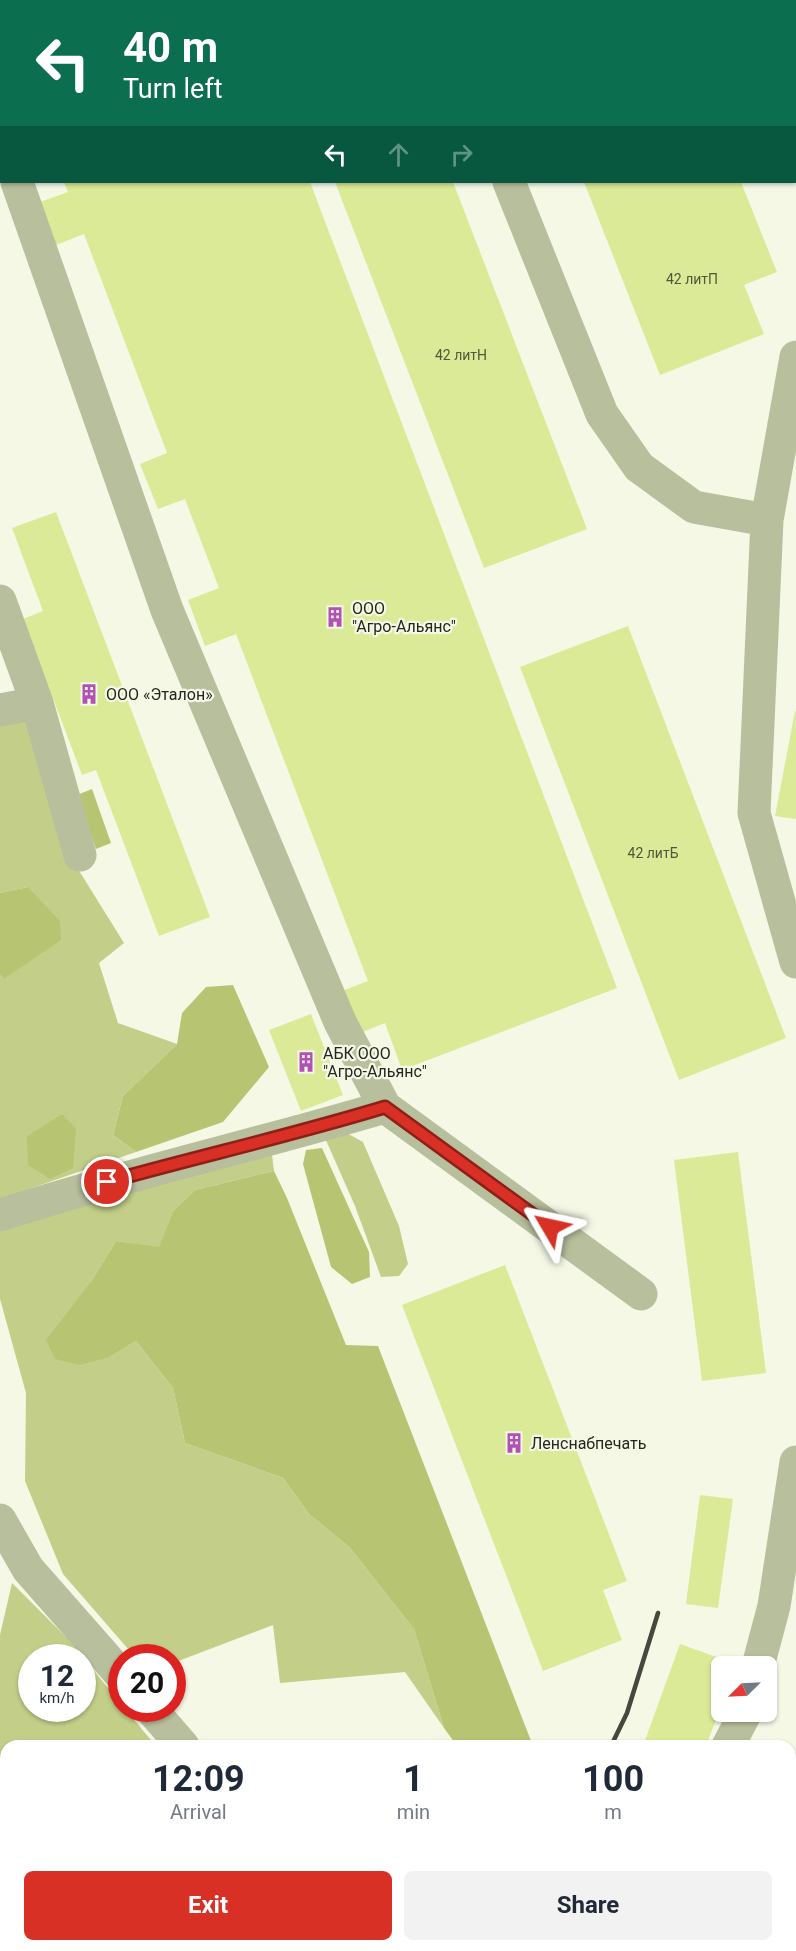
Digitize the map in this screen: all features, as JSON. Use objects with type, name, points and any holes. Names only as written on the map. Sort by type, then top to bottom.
[{"type":"lane","points":[[17,183],[167,610],[340,1022],[385,1107],[641,1294]]},
{"type":"lane","points":[[509,183],[602,414],[639,467],[694,507],[767,520]]},
{"type":"lane","points":[[796,357],[767,520],[754,813],[796,963]]},
{"type":"lane","points":[[0,601],[37,703],[80,855]]},
{"type":"lane","points":[[0,710],[37,703]]},
{"type":"lane","points":[[0,1215],[61,1195],[223,1150],[304,1132],[385,1107]]},
{"type":"lane","points":[[761,1656],[774,1606],[796,1462]]},
{"type":"lane","points":[[0,1520],[28,1569],[108,1660]]},
{"type":"lane","points":[[162,1722],[178,1740]]},
{"type":"lane","points":[[731,1740],[741,1722]]},
{"type":"green space","points":[[29,714],[73,861],[124,943],[99,963],[118,1023],[177,1044],[123,1096],[113,1135],[136,1152],[0,1199],[0,975],[4,979],[28,887],[0,893],[0,718]]},
{"type":"green space","points":[[92,789],[111,843],[96,849],[77,795]]},
{"type":"green space","points":[[28,887],[60,921],[61,940],[4,979],[0,975],[0,893]]},
{"type":"green space","points":[[233,985],[269,1067],[223,1122],[136,1152],[113,1135],[123,1096],[177,1044],[182,1013],[206,987]]},
{"type":"green space","points":[[62,1114],[76,1128],[73,1168],[50,1179],[28,1165],[27,1136]]},
{"type":"green space","points":[[343,1131],[363,1142],[399,1226],[408,1264],[399,1276],[381,1277],[355,1206],[325,1138]]},
{"type":"green space","points":[[271,1147],[274,1171],[195,1190],[173,1211],[159,1248],[116,1241],[90,1283],[110,1357],[136,1341],[173,1388],[185,1443],[283,1478],[309,1514],[350,1548],[414,1629],[444,1728],[405,1672],[280,1683],[273,1625],[186,1658],[186,1644],[124,1644],[63,1574],[25,1481],[26,1393],[0,1299],[0,1228]]},
{"type":"green space","points":[[322,1148],[369,1252],[370,1277],[352,1284],[331,1267],[303,1164],[306,1150]]},
{"type":"green space","points":[[274,1171],[346,1345],[378,1346],[531,1740],[453,1740],[444,1728],[414,1629],[350,1548],[309,1514],[283,1478],[185,1443],[173,1388],[136,1341],[110,1357],[79,1365],[55,1359],[46,1340],[90,1283],[116,1241],[159,1247],[173,1211],[195,1190]]},
{"type":"green space","points":[[12,1583],[72,1644],[18,1644],[18,1722],[96,1722],[96,1673],[108,1688],[108,1722],[136,1722],[151,1740],[0,1740],[0,1635]]},
{"type":"building","name":"ООО \"Агро-Альянс\"","points":[[64,183],[310,183],[617,988],[402,1070],[385,1023],[358,1034],[342,991],[368,981],[236,634],[205,646],[188,600],[219,588],[185,499],[158,509],[140,464],[167,453],[84,234],[56,245],[40,202],[68,192]]},
{"type":"building","points":[[335,183],[453,183],[587,529],[484,568]]},
{"type":"building","points":[[584,183],[741,183],[777,272],[744,285],[764,334],[660,375]]},
{"type":"building","name":"ООО «Эталон»","points":[[56,512],[210,917],[159,936],[96,770],[82,775],[23,619],[43,611],[12,528]]},
{"type":"building","points":[[628,626],[786,1038],[679,1080],[520,667]]},
{"type":"building","points":[[796,712],[796,819],[775,816]]},
{"type":"building","name":"АБК ООО \"Агро-Альянс\"","points":[[311,1014],[343,1095],[301,1111],[269,1030]]},
{"type":"building","points":[[738,1152],[766,1373],[702,1381],[674,1160]]},
{"type":"building","name":"Ленснабпечать","points":[[505,1265],[627,1581],[603,1590],[622,1640],[543,1671],[402,1305]]},
{"type":"building","points":[[700,1495],[733,1499],[718,1608],[686,1604]]},
{"type":"building","points":[[680,1644],[714,1656],[711,1656],[711,1722],[715,1722],[708,1740],[645,1740]]},
{"type":"railway","points":[[614,1740],[627,1713],[658,1613]]},
{"type":"place","name":"ООО \"Агро-Альянс\"","points":[[335,617]]},
{"type":"place","name":"ООО «Эталон»","points":[[89,694]]},
{"type":"place","name":"АБК ООО \"Агро-Альянс\"","points":[[306,1062]]},
{"type":"place","name":"Ленснабпечать","points":[[514,1443]]},
{"type":"route","points":[[107,1182],[223,1150],[304,1132],[385,1107],[550,1227]]}]
